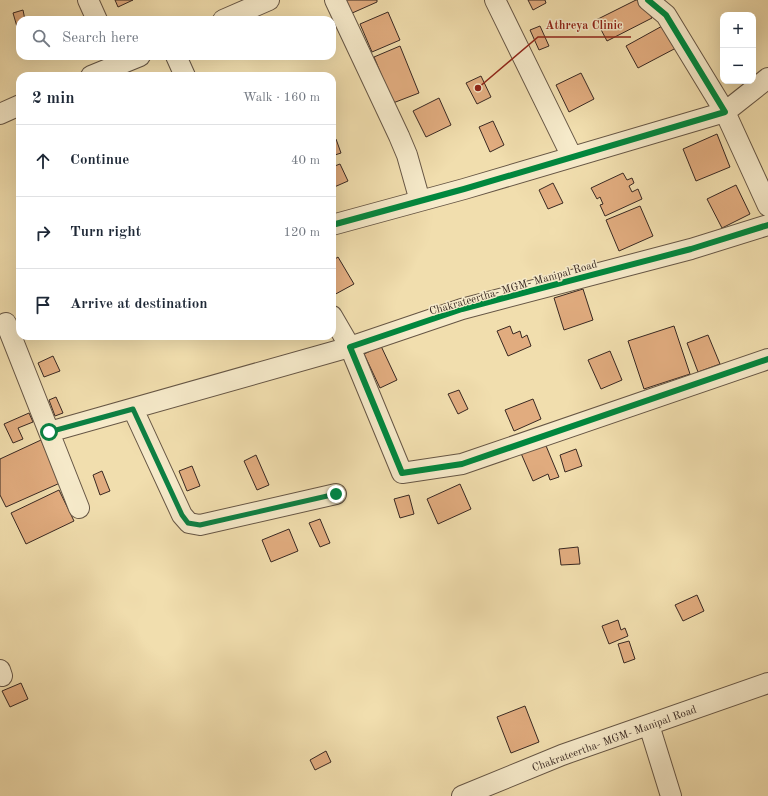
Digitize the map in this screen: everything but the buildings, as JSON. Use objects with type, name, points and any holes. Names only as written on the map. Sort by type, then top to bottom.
[{"type":"street","points":[[88,0],[94,16]]},
{"type":"street","points":[[232,16],[268,0]]},
{"type":"street","points":[[335,0],[402,142],[420,201]]},
{"type":"street","points":[[495,0],[572,157]]},
{"type":"street","points":[[648,0],[666,15],[725,112],[768,206]]},
{"type":"street","points":[[178,60],[183,72]]},
{"type":"street","points":[[97,72],[115,61]]},
{"type":"street","points":[[336,224],[420,201],[725,112],[768,78]]},
{"type":"street","points":[[0,114],[16,107]]},
{"type":"street","name":"Chakrateertha- MGM- Manipal Road","points":[[49,432],[350,347],[462,309],[691,249],[768,225]]},
{"type":"street","points":[[9,322],[49,432],[79,508]]},
{"type":"street","points":[[336,323],[350,347],[402,473],[462,464],[768,359]]},
{"type":"street","points":[[133,409],[182,515],[188,523],[200,525],[336,494]]},
{"type":"street","name":"Chakrateertha- MGM- Manipal Road","points":[[472,794],[562,755],[768,683]]},
{"type":"street","points":[[649,725],[671,796]]},
{"type":"cycle path","points":[[336,224],[464,189],[725,112],[666,15],[648,0]]},
{"type":"cycle path","points":[[768,225],[691,249],[462,309],[350,347],[402,473],[462,464],[768,359]]},
{"type":"place","name":"Athreya Clinic","points":[[478,88]]},
{"type":"route","points":[[49,432],[133,409],[182,515],[188,523],[200,525],[336,494]]}]
